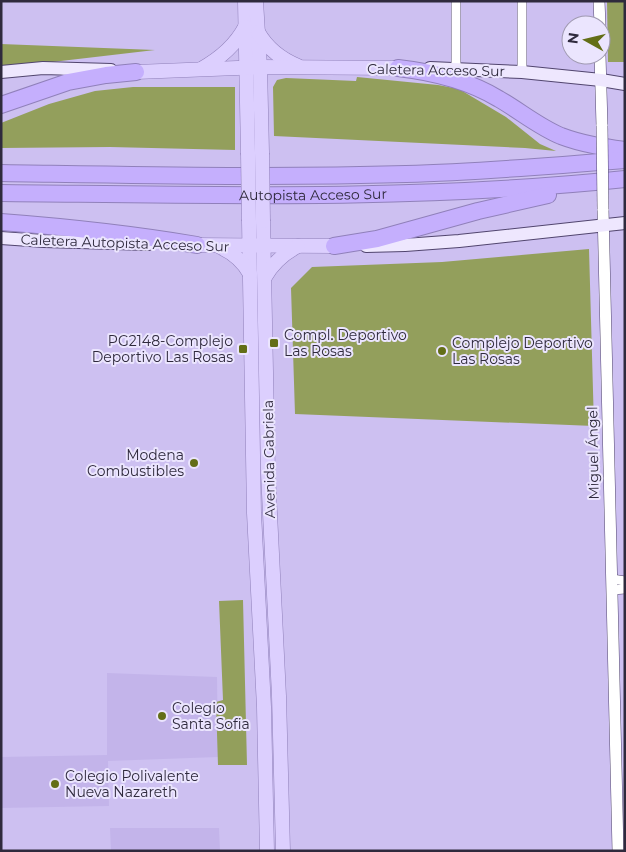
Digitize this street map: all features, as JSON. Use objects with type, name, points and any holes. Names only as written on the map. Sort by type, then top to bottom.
[{"type":"highway","points":[[398,68],[437,74],[472,86],[499,98],[539,125],[561,136],[589,144],[625,150]]},
{"type":"highway","points":[[1,105],[68,82],[136,72]]},
{"type":"highway","name":"Autopista Acceso Sur","points":[[1,173],[216,176],[396,174],[503,170],[625,160]]},
{"type":"highway","points":[[334,246],[377,239],[499,205],[623,180]]},
{"type":"highway","name":"Autopista Acceso Sur","points":[[1,192],[259,195],[395,194],[514,189],[623,180]]},
{"type":"highway","points":[[1,222],[93,230],[197,245]]},
{"type":"main road","points":[[245,1],[245,27],[253,67]]},
{"type":"main road","points":[[253,67],[258,32],[256,1]]},
{"type":"main road","points":[[201,69],[211,64],[228,50],[245,27]]},
{"type":"main road","points":[[258,32],[268,47],[274,52],[288,62],[303,68]]},
{"type":"main road","points":[[1,72],[43,68],[136,72],[253,67]]},
{"type":"main road","name":"Caletera Acceso Sur","points":[[253,67],[456,69],[522,72],[625,84]]},
{"type":"main road","name":"Avenida Gabriela","points":[[253,67],[248,153],[254,513],[264,707],[267,851]]},
{"type":"main road","name":"Avenida Gabriela","points":[[253,67],[262,154],[268,473],[279,704],[283,851]]},
{"type":"main road","points":[[250,246],[432,244],[625,223]]},
{"type":"main road","name":"Caletera Autopista Acceso Sur","points":[[1,238],[44,241],[250,246]]},
{"type":"main road","points":[[218,246],[234,255],[250,274]]},
{"type":"main road","points":[[265,277],[279,259],[298,246]]},
{"type":"street","points":[[599,1],[600,15]]},
{"type":"street","points":[[456,3],[456,69]]},
{"type":"street","points":[[522,3],[522,72]]},
{"type":"street","name":"Miguel Ángel","points":[[600,65],[612,584],[620,755],[618,851]]},
{"type":"street","points":[[612,584],[625,581]]},
{"type":"street","points":[[612,584],[625,589]]},
{"type":"shaded area","name":"Colegio Santa Sofia","points":[[107,673],[217,677],[218,757],[108,761],[109,806],[1,808],[1,757],[107,755]]},
{"type":"shaded area","points":[[110,828],[219,828],[220,851],[111,851]]},
{"type":"green space","points":[[607,1],[625,1],[625,62],[611,62],[611,15],[607,15]]},
{"type":"green space","points":[[1,44],[155,50],[1,68]]},
{"type":"green space","points":[[357,77],[438,85],[459,89],[506,117],[540,144],[556,151],[274,136],[273,87],[277,80],[286,78],[356,81]]},
{"type":"green space","points":[[133,87],[235,87],[235,150],[110,147],[1,148],[1,123],[49,104],[95,91]]},
{"type":"green space","name":"Complejo Deportivo Las Rosas","points":[[589,249],[594,426],[295,414],[291,288],[312,267],[442,262]]},
{"type":"green space","points":[[243,600],[247,765],[218,765],[216,702],[223,700],[219,601]]},
{"type":"place","name":"Compl. Deportivo Las Rosas","points":[[274,343]]},
{"type":"place","name":"PG2148-Complejo Deportivo Las Rosas","points":[[243,349]]},
{"type":"place","name":"Complejo Deportivo Las Rosas","points":[[442,351]]},
{"type":"place","name":"Modena Combustibles","points":[[194,463]]},
{"type":"place","name":"Colegio Santa Sofia","points":[[162,716]]},
{"type":"place","name":"Colegio Polivalente Nueva Nazareth","points":[[55,784]]}]
